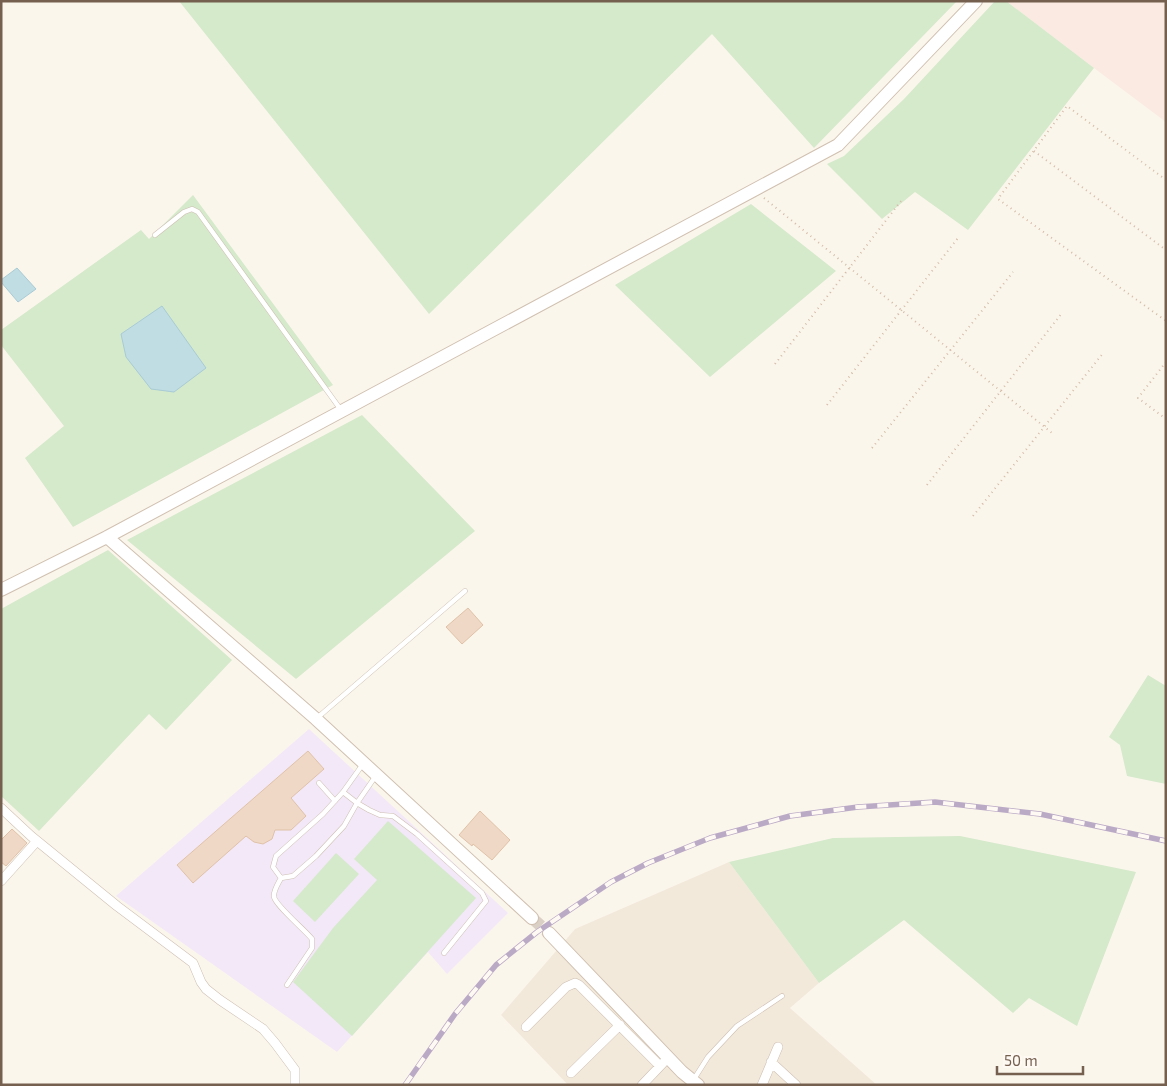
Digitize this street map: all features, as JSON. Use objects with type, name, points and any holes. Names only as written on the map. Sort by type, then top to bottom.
[{"type":"main road","points":[[1,590],[107,537],[838,145],[976,1]]},
{"type":"main road","points":[[107,537],[316,719],[532,918]]},
{"type":"main road","points":[[549,933],[664,1062],[695,1083]]},
{"type":"street","points":[[1,808],[37,841],[117,906],[193,963],[206,989],[263,1029],[276,1043],[296,1070],[295,1085]]},
{"type":"street","points":[[1,881],[37,841]]},
{"type":"street","points":[[526,1027],[566,987],[575,983],[579,985],[620,1025],[664,1062],[642,1085]]},
{"type":"street","points":[[571,1073],[620,1025]]},
{"type":"street","points":[[762,1085],[778,1046]]},
{"type":"street","points":[[771,1062],[796,1085]]},
{"type":"lane","points":[[155,235],[184,212],[192,209],[198,212],[342,411]]},
{"type":"lane","points":[[316,719],[465,591]]},
{"type":"lane","points":[[280,878],[273,868],[276,856],[323,814],[344,792],[364,763]]},
{"type":"lane","points":[[280,878],[293,876],[316,856],[344,826],[356,803],[376,775]]},
{"type":"lane","points":[[318,783],[335,801]]},
{"type":"lane","points":[[344,792],[356,803],[380,815],[393,816],[417,834],[482,893],[486,901],[444,953]]},
{"type":"lane","points":[[280,878],[274,898],[278,905],[312,939],[312,948],[287,985]]},
{"type":"lane","points":[[695,1083],[708,1057],[737,1026],[782,996]]},
{"type":"path","points":[[1166,180],[1067,106],[998,199],[1166,321]]},
{"type":"path","points":[[1034,150],[1166,250]]},
{"type":"path","points":[[754,190],[1052,433]]},
{"type":"path","points":[[775,364],[901,201]]},
{"type":"path","points":[[827,405],[958,238]]},
{"type":"path","points":[[872,448],[1013,272]]},
{"type":"path","points":[[926,485],[1062,313]]},
{"type":"path","points":[[973,516],[1104,352]]},
{"type":"path","points":[[1166,362],[1138,398],[1166,419]]},
{"type":"shaded area","points":[[1006,1],[1166,1],[1166,122],[1094,68]]},
{"type":"shaded area","points":[[309,729],[508,913],[447,974],[428,952],[337,1052],[116,896]]},
{"type":"shaded area","points":[[729,862],[819,983],[790,1008],[877,1085],[568,1085],[501,1015],[575,929]]},
{"type":"green space","points":[[179,1],[957,1],[814,148],[712,34],[429,314]]},
{"type":"green space","points":[[995,1],[1006,1],[1094,68],[968,230],[915,192],[882,219],[827,164],[844,156],[904,99]]},
{"type":"green space","points":[[193,195],[333,385],[73,527],[25,458],[64,426],[1,345],[1,330],[141,230],[149,239]]},
{"type":"green space","points":[[751,204],[836,271],[710,377],[615,285]]},
{"type":"green space","points":[[362,415],[475,531],[296,679],[127,540]]},
{"type":"green space","points":[[108,550],[232,660],[166,730],[149,714],[39,831],[1,796],[1,609]]},
{"type":"green space","points":[[1148,675],[1166,686],[1166,784],[1127,776],[1120,745],[1109,737]]},
{"type":"green space","points":[[388,821],[476,898],[352,1036],[293,982],[333,928],[377,880],[354,859]]},
{"type":"green space","points":[[960,836],[1136,872],[1077,1026],[1029,998],[1013,1013],[904,920],[819,983],[729,862],[833,838]]},
{"type":"green space","points":[[336,853],[359,874],[315,922],[293,901]]},
{"type":"water","points":[[17,268],[36,289],[18,302],[1,282],[1,280]]},
{"type":"water","points":[[162,306],[206,368],[174,392],[151,389],[126,357],[121,334]]},
{"type":"building","points":[[468,608],[483,625],[462,644],[446,627]]},
{"type":"building","points":[[308,751],[324,769],[291,798],[306,816],[291,830],[275,830],[272,839],[263,844],[254,842],[246,836],[193,883],[177,865]]},
{"type":"building","points":[[480,811],[510,840],[492,860],[459,835]]},
{"type":"building","points":[[12,829],[27,843],[6,866],[1,862],[1,840]]},
{"type":"tunnel","points":[[532,918],[549,933]]},
{"type":"railway","points":[[405,1085],[455,1014],[496,965],[537,932],[611,882],[648,863],[710,838],[790,816],[858,807],[935,802],[1040,814],[1166,841]]}]
